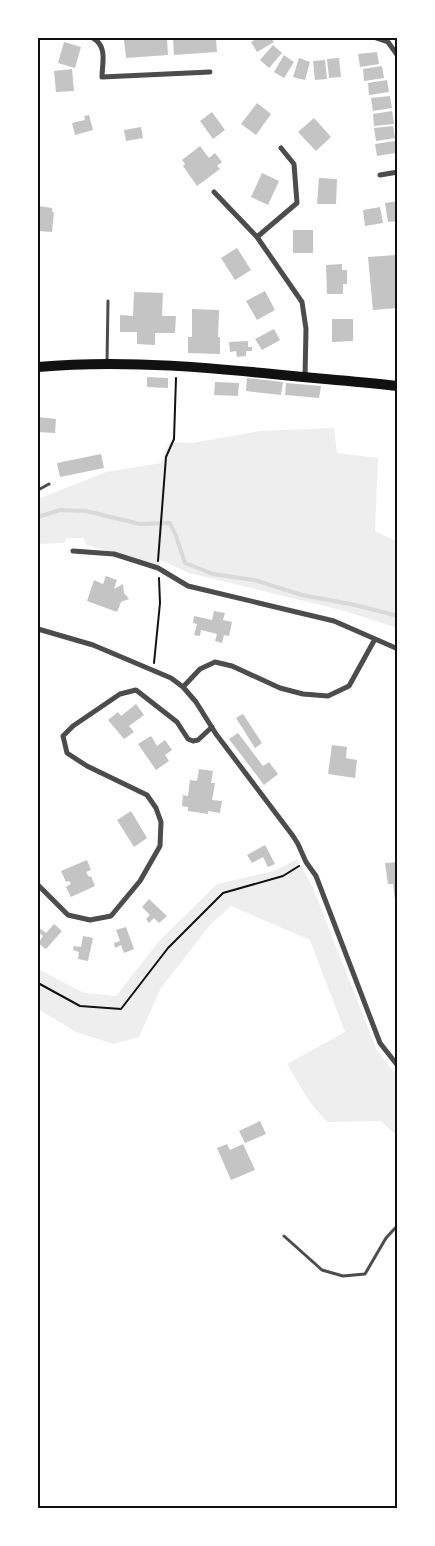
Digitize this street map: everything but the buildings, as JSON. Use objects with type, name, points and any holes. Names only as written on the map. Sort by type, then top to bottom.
[{"type":"main road","points":[[38,367],[70,365],[175,365],[345,379],[398,386]]},
{"type":"street","points":[[93,38],[97,40],[104,52],[102,77],[210,72]]},
{"type":"street","points":[[376,38],[388,42],[398,56]]},
{"type":"street","points":[[258,238],[297,203],[294,164],[281,148]]},
{"type":"street","points":[[380,175],[398,172]]},
{"type":"street","points":[[214,192],[258,238],[302,302],[306,329],[306,377]]},
{"type":"street","points":[[73,552],[114,554],[158,568],[188,586],[334,621],[398,649]]},
{"type":"street","points":[[38,629],[93,645],[171,678],[196,702],[250,781],[284,823],[316,876],[380,1043],[398,1066]]},
{"type":"street","points":[[183,688],[200,669],[216,662],[232,666],[280,688],[303,694],[328,696],[349,686],[375,639]]},
{"type":"street","points":[[38,885],[68,915],[90,920],[111,916],[140,881],[160,846],[161,822],[156,808],[147,794],[87,766],[67,753],[63,736],[73,726],[120,694],[136,690],[176,722],[188,739],[198,740],[212,727]]},
{"type":"lane","points":[[107,365],[108,301]]},
{"type":"lane","points":[[38,490],[48,484]]},
{"type":"lane","points":[[284,1236],[322,1270],[342,1276],[364,1274],[386,1238],[398,1225]]},
{"type":"path","points":[[153,670],[160,603],[158,568],[159,528],[162,513],[166,456],[174,440],[176,380]]},
{"type":"path","points":[[38,983],[80,1006],[121,1009],[168,948],[223,893],[283,876],[306,862]]},
{"type":"shaded area","points":[[334,428],[337,453],[378,458],[375,531],[394,540],[397,538],[397,628],[345,611],[189,573],[161,560],[160,566],[87,545],[83,538],[67,538],[64,543],[38,544],[38,499],[106,472],[161,463],[169,442],[192,443],[260,431]]},
{"type":"shaded area","points":[[297,859],[313,888],[377,1051],[397,1076],[397,1136],[381,1121],[327,1122],[309,1101],[287,1064],[345,1032],[310,940],[231,906],[211,924],[161,988],[139,1037],[114,1044],[76,1032],[38,1009],[38,969],[84,993],[116,996],[160,940],[217,884],[274,871]]},
{"type":"waterway","points":[[38,517],[60,510],[86,511],[140,524],[170,523],[185,563],[213,574],[254,580],[302,595],[355,605],[398,616]]}]
